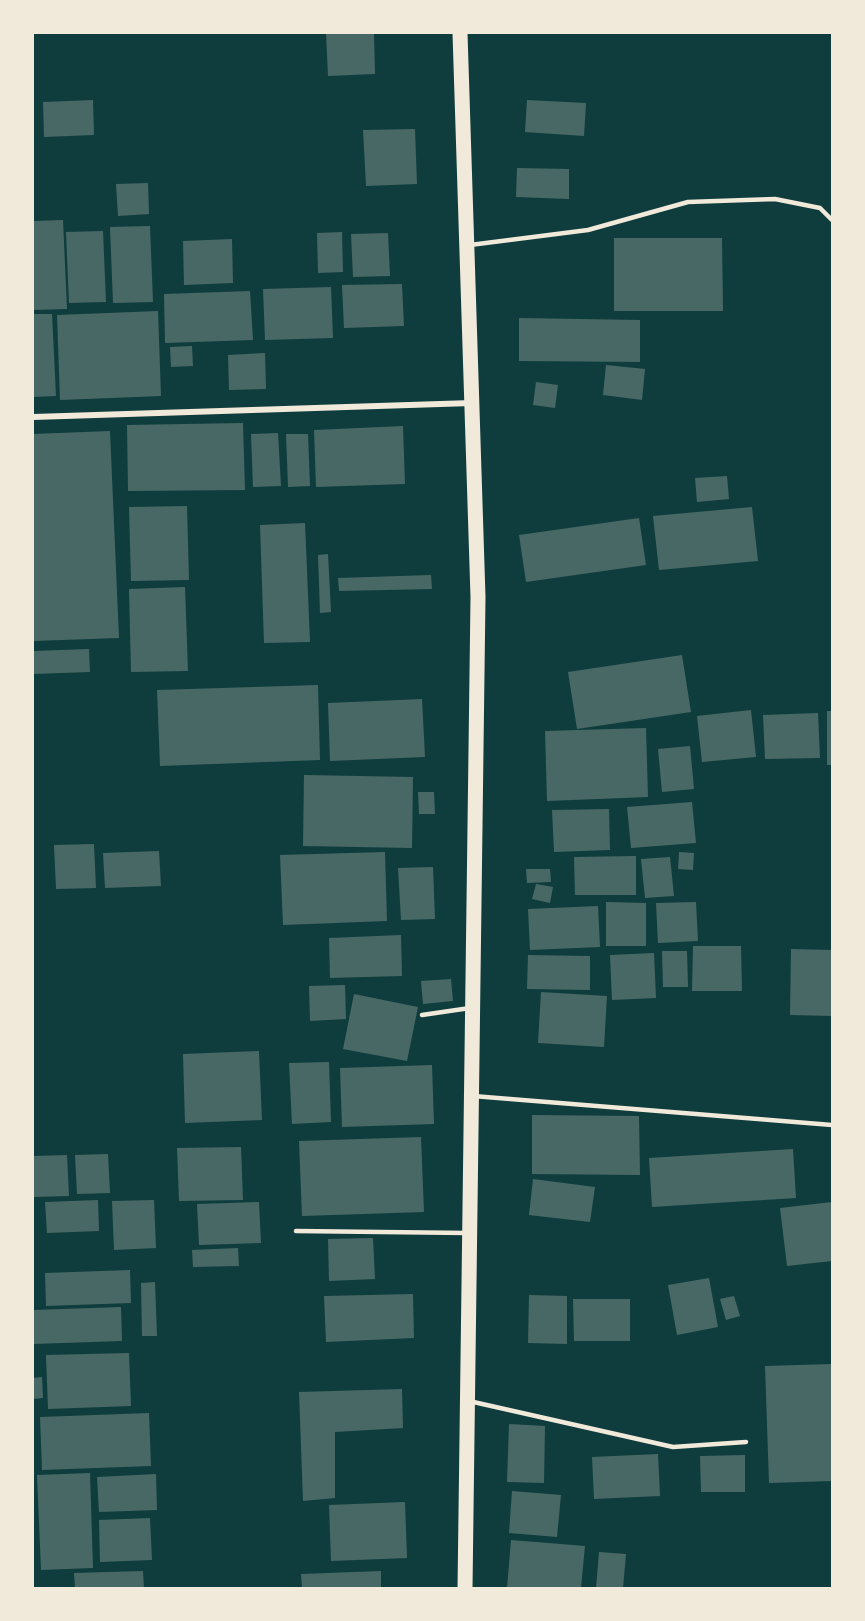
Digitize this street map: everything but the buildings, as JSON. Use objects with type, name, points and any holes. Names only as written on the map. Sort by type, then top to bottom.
[{"type":"main road","points":[[460,33],[478,597],[465,1588]]},
{"type":"street","points":[[33,417],[472,403]]},
{"type":"lane","points":[[466,245],[588,230],[688,202],[775,199],[820,208],[832,220]]},
{"type":"lane","points":[[422,1015],[473,1008]]},
{"type":"lane","points":[[472,1096],[832,1125]]},
{"type":"lane","points":[[296,1231],[470,1233]]},
{"type":"lane","points":[[468,1401],[673,1447],[746,1442]]}]
